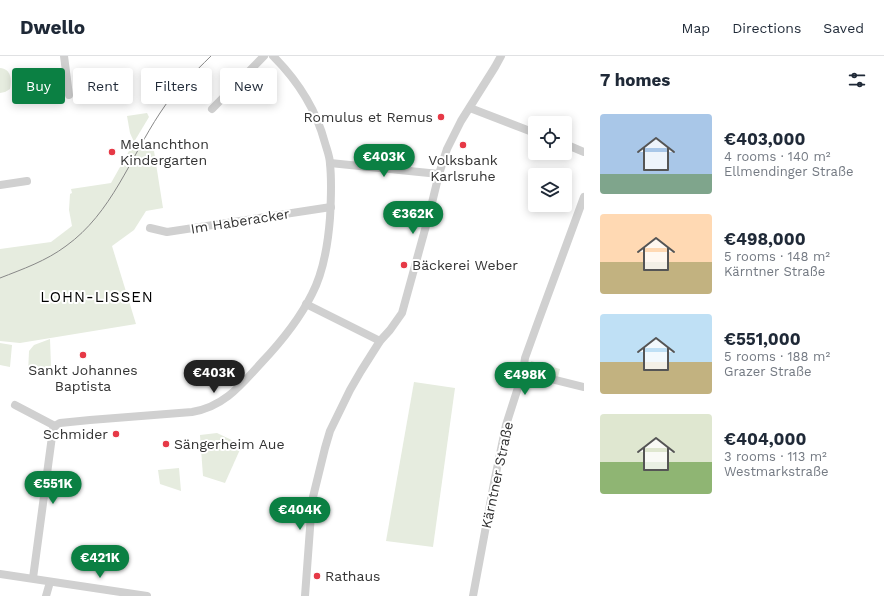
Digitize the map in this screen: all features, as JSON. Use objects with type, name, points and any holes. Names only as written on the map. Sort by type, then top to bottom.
[{"type":"street","points":[[64,56],[69,95]]},
{"type":"street","points":[[212,109],[264,56]]},
{"type":"street","points":[[33,578],[53,429],[55,426],[60,423],[192,412],[216,405],[238,387],[282,339],[312,294],[325,258],[329,233],[332,198],[330,163],[322,131],[312,108],[303,92],[273,56]]},
{"type":"street","points":[[305,596],[312,501],[330,431],[350,390],[380,341],[390,330],[402,312],[447,149],[461,121],[501,56]]},
{"type":"street","points":[[470,108],[528,130]]},
{"type":"street","points":[[572,147],[584,152]]},
{"type":"street","points":[[330,163],[439,174]]},
{"type":"street","points":[[0,185],[27,181]]},
{"type":"street","name":"Kärntner Straße","points":[[473,596],[506,425],[523,372],[525,358],[584,197]]},
{"type":"street","name":"Im Haberacker","points":[[150,228],[167,232],[331,207]]},
{"type":"street","points":[[306,304],[380,341]]},
{"type":"street","points":[[523,372],[584,387]]},
{"type":"street","points":[[15,405],[55,426]]},
{"type":"street","points":[[0,574],[147,596]]},
{"type":"street","points":[[46,596],[50,582]]},
{"type":"shaded area","points":[[0,68],[9,72],[11,82],[10,89],[0,93]]},
{"type":"shaded area","points":[[147,113],[149,117],[134,142],[130,133],[127,116]]},
{"type":"shaded area","points":[[133,144],[154,151],[163,208],[146,211],[134,230],[112,246],[136,324],[20,343],[0,341],[0,249],[51,242],[72,226],[69,210],[70,194],[72,193],[71,189],[111,183]]},
{"type":"shaded area","points":[[50,339],[51,366],[28,374],[29,351],[34,345]]},
{"type":"shaded area","points":[[0,343],[12,345],[10,367],[0,365]]},
{"type":"shaded area","points":[[531,361],[560,369],[558,377],[529,369]]},
{"type":"shaded area","points":[[414,382],[455,388],[433,547],[386,541]]},
{"type":"shaded area","points":[[217,433],[242,445],[225,483],[203,476],[200,435]]},
{"type":"shaded area","points":[[179,468],[181,491],[160,484],[158,470]]},
{"type":"tram line","points":[[0,278],[50,256],[66,246],[82,233],[96,218],[108,201],[165,105],[184,83],[211,56]]},
{"type":"place","name":"Romulus et Remus","points":[[441,117]]},
{"type":"place","name":"Volksbank Karlsruhe","points":[[463,145]]},
{"type":"place","name":"Melanchthon Kindergarten","points":[[112,152]]},
{"type":"place","name":"Bäckerei Weber","points":[[404,265]]},
{"type":"place","name":"Sankt Johannes Baptista","points":[[83,355]]},
{"type":"place","name":"Schmider","points":[[116,434]]},
{"type":"place","name":"Sängerheim Aue","points":[[166,444]]},
{"type":"place","name":"Rathaus","points":[[317,576]]},
{"type":"district","name":"LOHN-LISSEN","points":[[97,297]]}]
